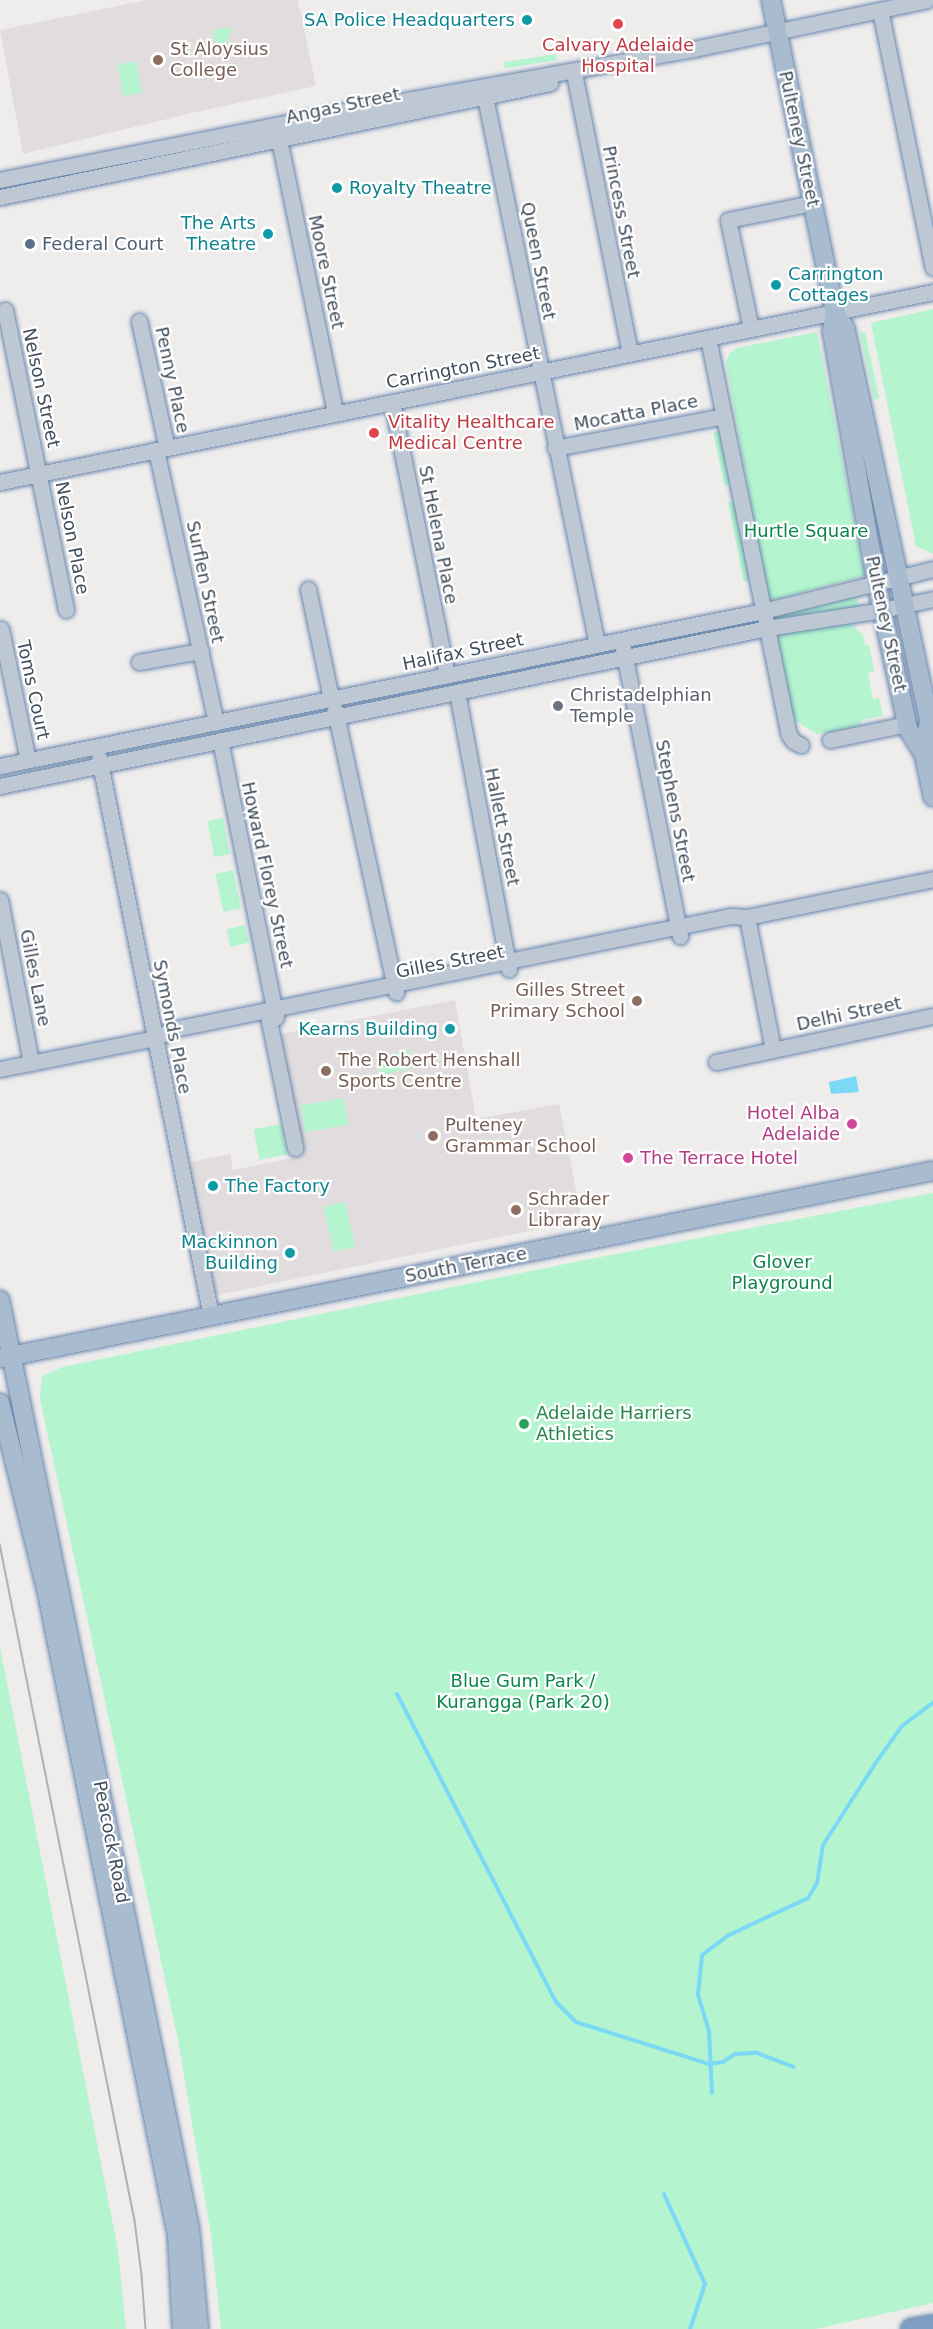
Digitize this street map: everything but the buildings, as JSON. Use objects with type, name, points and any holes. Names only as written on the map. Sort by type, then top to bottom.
[{"type":"highway","points":[[911,2329],[933,2325]]},
{"type":"main road","name":"Pulteney Street","points":[[771,0],[835,312],[845,328],[931,719],[924,755]]},
{"type":"main road","name":"Pulteney Street","points":[[835,312],[832,331],[876,581],[907,724],[924,755],[933,796]]},
{"type":"main road","name":"South Terrace","points":[[6,1357],[933,1172]]},
{"type":"main road","name":"Peacock Road","points":[[0,1300],[6,1357],[84,1740],[190,2230],[199,2329]]},
{"type":"main road","name":"Peacock Road","points":[[0,1403],[84,1740],[177,2235],[182,2329]]},
{"type":"street","name":"Angas Street","points":[[0,180],[339,112],[693,49],[869,8],[927,0]]},
{"type":"street","points":[[869,8],[933,268]]},
{"type":"street","name":"Angas Street","points":[[0,197],[634,66],[693,49]]},
{"type":"street","name":"Princess Street","points":[[575,78],[630,354]]},
{"type":"street","name":"Queen Street","points":[[485,97],[555,448],[597,644]]},
{"type":"street","name":"Moore Street","points":[[279,139],[335,413]]},
{"type":"street","points":[[751,329],[728,220],[812,203]]},
{"type":"street","name":"Carrington Street","points":[[0,482],[933,292]]},
{"type":"street","name":"Nelson Street","points":[[5,310],[39,474]]},
{"type":"street","name":"Penny Place","points":[[139,321],[161,449]]},
{"type":"street","points":[[708,338],[789,735],[801,746]]},
{"type":"street","name":"St Helena Place","points":[[392,402],[447,675]]},
{"type":"street","name":"Mocatta Place","points":[[555,448],[724,416]]},
{"type":"street","name":"Surflen Street","points":[[161,449],[216,722]]},
{"type":"street","name":"Nelson Place","points":[[39,474],[66,610]]},
{"type":"street","name":"Halifax Street","points":[[0,766],[763,610],[933,569]]},
{"type":"street","points":[[308,589],[395,989]]},
{"type":"street","name":"Halifax Street","points":[[0,786],[767,628],[882,610],[933,599]]},
{"type":"street","name":"Toms Court","points":[[1,629],[28,760]]},
{"type":"street","name":"Stephens Street","points":[[621,639],[679,931]]},
{"type":"street","points":[[139,662],[201,651]]},
{"type":"street","name":"Hallett Street","points":[[457,692],[508,966]]},
{"type":"street","points":[[830,740],[907,724]]},
{"type":"street","name":"Howard Florey Street","points":[[220,741],[295,1148]]},
{"type":"street","name":"Symonds Place","points":[[97,746],[211,1316]]},
{"type":"street","name":"Gilles Street","points":[[0,1069],[157,1037],[174,1029],[272,1014],[628,942],[679,931],[731,916],[747,917],[933,879]]},
{"type":"street","name":"Gilles Lane","points":[[0,900],[32,1063]]},
{"type":"street","points":[[747,917],[773,1049]]},
{"type":"street","name":"Delhi Street","points":[[716,1062],[933,1016]]},
{"type":"shaded area","name":"St Aloysius College","points":[[147,0],[298,0],[316,86],[23,154],[0,30]]},
{"type":"shaded area","name":"Pulteney Grammar School","points":[[455,1000],[476,1119],[559,1104],[582,1220],[212,1296],[185,1163],[230,1154],[233,1170],[303,1156],[281,1034]]},
{"type":"green space","points":[[232,28],[227,41],[216,47],[213,30]]},
{"type":"green space","points":[[556,54],[557,60],[505,68],[504,62]]},
{"type":"green space","points":[[136,61],[142,92],[123,96],[117,65]]},
{"type":"green space","name":"Hurtle Square","points":[[933,309],[933,554],[916,546],[871,323]]},
{"type":"green space","name":"Hurtle Square","points":[[817,332],[865,576],[772,600],[768,598],[726,363],[729,354],[737,348]]},
{"type":"green space","points":[[865,332],[879,399],[874,400],[860,333]]},
{"type":"green space","points":[[719,431],[730,485],[725,486],[713,432]]},
{"type":"green space","points":[[734,501],[749,581],[744,582],[728,502]]},
{"type":"green space","points":[[856,593],[860,611],[773,620],[772,615]]},
{"type":"green space","points":[[850,622],[863,635],[865,645],[869,645],[874,672],[868,673],[873,699],[879,698],[883,716],[862,720],[859,727],[817,734],[796,721],[792,714],[777,633]]},
{"type":"green space","points":[[223,818],[230,854],[214,857],[207,821]]},
{"type":"green space","points":[[233,870],[241,908],[224,912],[215,874]]},
{"type":"green space","points":[[245,925],[249,943],[231,947],[226,929]]},
{"type":"green space","points":[[409,1050],[413,1068],[380,1075],[376,1058]]},
{"type":"green space","points":[[344,1098],[349,1125],[305,1132],[301,1106]]},
{"type":"green space","points":[[281,1124],[287,1154],[259,1160],[254,1129]]},
{"type":"green space","name":"Blue Gum Park / Kurangga (Park 20)","points":[[933,1193],[933,2303],[815,2329],[221,2329],[211,2235],[178,2040],[40,1399],[42,1376],[62,1367],[580,1261]]},
{"type":"green space","points":[[345,1202],[355,1247],[334,1252],[324,1207]]},
{"type":"green space","points":[[0,1647],[118,2250],[126,2329],[0,2329]]},
{"type":"water","points":[[856,1076],[859,1092],[831,1094],[829,1082]]},
{"type":"waterway","points":[[397,1694],[556,2002],[576,2022],[709,2064],[723,2062],[735,2054],[757,2053],[793,2067]]},
{"type":"waterway","points":[[712,2093],[709,2031],[698,1994],[702,1955],[729,1935],[808,1898],[817,1883],[823,1845],[902,1726],[933,1703]]},
{"type":"waterway","points":[[664,2194],[705,2284],[690,2329]]},
{"type":"tram line","points":[[0,1544],[135,2221],[146,2329]]},
{"type":"place","name":"SA Police Headquarters","points":[[527,20]]},
{"type":"place","name":"Calvary Adelaide Hospital","points":[[618,24]]},
{"type":"place","name":"St Aloysius College","points":[[158,60]]},
{"type":"place","name":"Royalty Theatre","points":[[337,188]]},
{"type":"place","name":"The Arts Theatre","points":[[268,234]]},
{"type":"place","name":"Federal Court","points":[[30,244]]},
{"type":"place","name":"Carrington Cottages","points":[[776,285]]},
{"type":"place","name":"Vitality Healthcare Medical Centre","points":[[374,433]]},
{"type":"place","name":"Christadelphian Temple","points":[[558,706]]},
{"type":"place","name":"Gilles Street Primary School","points":[[637,1001]]},
{"type":"place","name":"Kearns Building","points":[[450,1029]]},
{"type":"place","name":"The Robert Henshall Sports Centre","points":[[326,1071]]},
{"type":"place","name":"Hotel Alba Adelaide","points":[[852,1124]]},
{"type":"place","name":"Pulteney Grammar School","points":[[433,1136]]},
{"type":"place","name":"The Terrace Hotel","points":[[628,1158]]},
{"type":"place","name":"The Factory","points":[[213,1186]]},
{"type":"place","name":"Schrader Libraray","points":[[516,1210]]},
{"type":"place","name":"Mackinnon Building","points":[[290,1253]]},
{"type":"place","name":"Adelaide Harriers Athletics","points":[[524,1424]]},
{"type":"park label","name":"Glover Playground","points":[[782,1273]]}]
